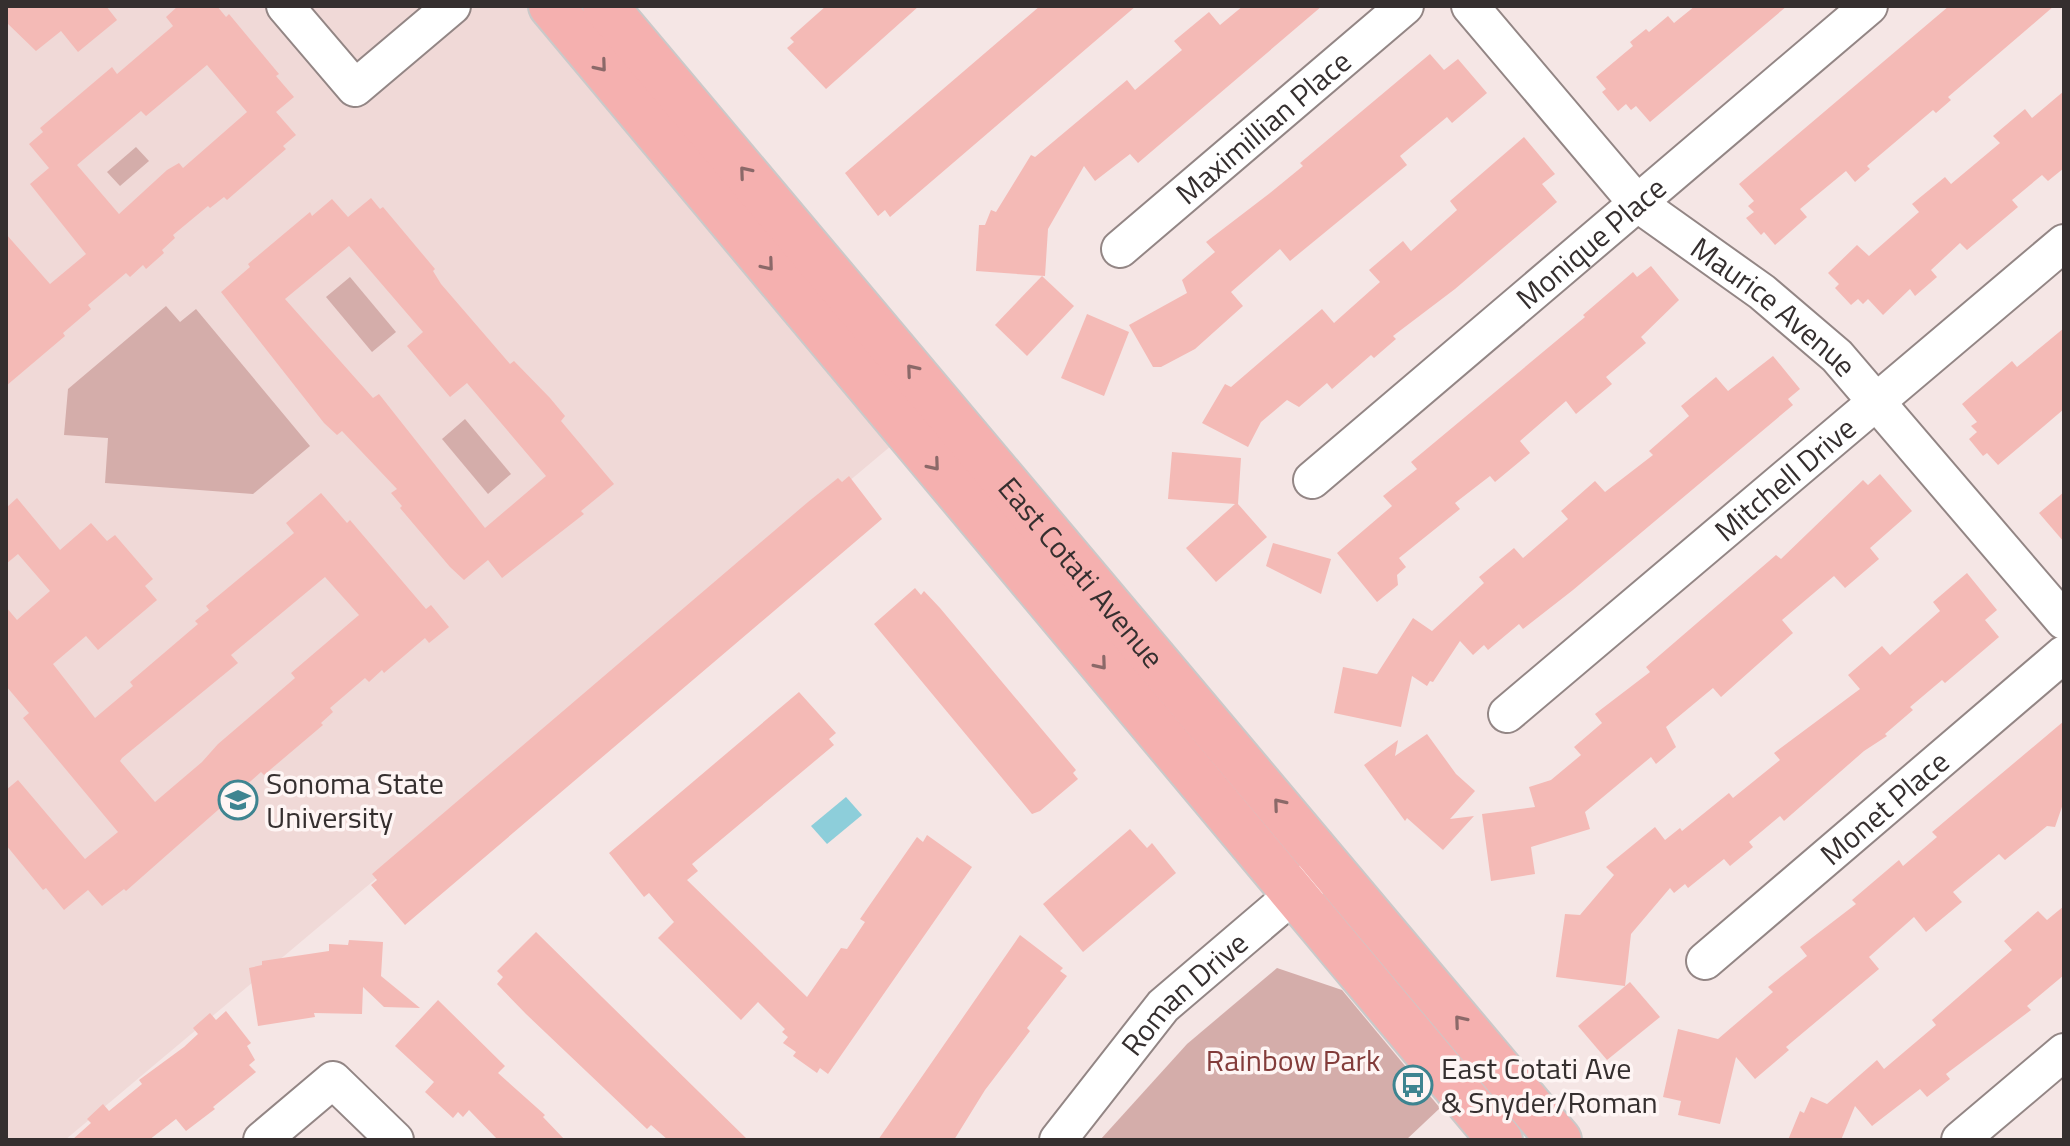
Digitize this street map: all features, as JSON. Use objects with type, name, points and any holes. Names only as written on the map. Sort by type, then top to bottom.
[{"type":"main road","name":"East Cotati Avenue","points":[[551,6],[1500,1140]]},
{"type":"main road","name":"East Cotati Avenue","points":[[605,6],[1559,1140]]},
{"type":"street","points":[[285,6],[355,88],[452,6]]},
{"type":"street","name":"Maximillian Place","points":[[1120,249],[1405,6]]},
{"type":"street","name":"Maurice Avenue","points":[[1470,6],[1637,203],[1762,292],[1837,356],[2064,621]]},
{"type":"street","name":"Monique Place","points":[[1312,480],[1869,6]]},
{"type":"street","name":"Mitchell Drive","points":[[1507,714],[2064,243]]},
{"type":"street","name":"Monet Place","points":[[1705,961],[2064,654]]},
{"type":"street","name":"Roman Drive","points":[[1058,1140],[1163,1006],[1329,864]]},
{"type":"street","points":[[1960,1140],[2064,1052]]},
{"type":"street","points":[[262,1140],[333,1080],[395,1140]]},
{"type":"shaded area","name":"Sonoma State University","points":[[6,6],[529,6],[898,440],[65,1140],[6,1140]]},
{"type":"green space","points":[[136,147],[149,161],[120,186],[107,172]]},
{"type":"green space","points":[[350,277],[396,332],[372,352],[326,297]]},
{"type":"green space","points":[[166,306],[180,322],[196,309],[310,446],[253,494],[105,483],[108,438],[64,435],[68,389]]},
{"type":"green space","points":[[465,419],[511,474],[488,494],[442,439]]},
{"type":"green space","name":"Rainbow Park","points":[[1277,968],[1342,990],[1440,1108],[1406,1140],[1100,1140],[1187,1044]]},
{"type":"water","points":[[846,797],[862,815],[827,844],[811,826]]},
{"type":"building","points":[[6,6],[106,6],[117,20],[78,52],[61,31],[36,51],[6,22]]},
{"type":"building","points":[[178,6],[217,6],[226,17],[229,14],[294,97],[276,112],[296,135],[283,146],[286,149],[227,200],[224,197],[210,208],[208,206],[173,235],[175,238],[162,250],[164,253],[146,269],[143,265],[130,277],[126,273],[88,305],[91,309],[63,333],[65,336],[6,386],[6,234],[50,284],[86,254],[30,184],[49,168],[29,144],[43,132],[40,128],[112,67],[117,74],[173,26],[166,17]],"holes":[[[207,65],[247,112],[183,168],[179,163],[167,170],[119,214],[77,165],[141,111],[146,116]]]},
{"type":"building","points":[[826,6],[919,6],[826,89],[787,48],[794,42],[790,38]]},
{"type":"building","points":[[1040,6],[1136,6],[890,217],[885,210],[878,216],[845,173]]},
{"type":"building","points":[[1243,6],[1322,6],[1138,163],[1130,154],[1095,181],[1084,166],[1048,229],[1045,276],[976,271],[979,225],[985,225],[991,210],[996,212],[1031,155],[1035,157],[1127,80],[1135,90],[1182,50],[1174,41],[1209,12],[1220,25]]},
{"type":"building","points":[[1695,6],[1787,6],[1650,122],[1636,106],[1631,110],[1626,104],[1618,111],[1602,92],[1606,89],[1596,77],[1633,46],[1630,42],[1646,29],[1649,32],[1668,16],[1674,23]]},
{"type":"building","points":[[1949,6],[2054,6],[1948,97],[1951,100],[1936,113],[1933,110],[1867,166],[1870,169],[1855,182],[1846,171],[1800,209],[1807,217],[1775,245],[1764,232],[1761,235],[1746,218],[1754,212],[1748,206],[1754,201],[1739,184]]},
{"type":"building","points":[[1430,54],[1444,70],[1458,59],[1487,93],[1452,123],[1447,117],[1400,156],[1407,165],[1290,261],[1280,249],[1231,292],[1243,306],[1195,349],[1161,367],[1153,367],[1129,325],[1187,293],[1182,280],[1215,252],[1206,242],[1303,166],[1300,163]]},
{"type":"building","points":[[2064,91],[2064,168],[2048,181],[2042,175],[2012,200],[2018,207],[1967,250],[1960,243],[1931,270],[1937,277],[1915,296],[1910,289],[1883,315],[1868,299],[1863,304],[1858,299],[1851,305],[1835,288],[1839,284],[1828,273],[1857,245],[1869,256],[1919,212],[1912,204],[1945,177],[1951,184],[2000,143],[1993,136],[2025,109],[2032,118]]},
{"type":"building","points":[[1524,137],[1555,174],[1542,184],[1557,202],[1455,289],[1393,336],[1396,339],[1374,358],[1371,355],[1332,389],[1327,383],[1299,407],[1287,400],[1261,422],[1248,447],[1202,423],[1225,384],[1231,387],[1322,309],[1334,323],[1380,282],[1369,270],[1403,241],[1411,251],[1457,210],[1450,201]]},
{"type":"building","points":[[371,198],[380,209],[383,207],[435,269],[433,271],[441,284],[510,364],[514,361],[550,398],[565,416],[561,421],[614,484],[581,511],[584,514],[502,578],[488,560],[464,580],[450,567],[400,508],[402,506],[391,493],[397,489],[342,431],[337,435],[324,423],[221,292],[250,267],[248,264],[310,212],[312,216],[332,199],[348,217]],"holes":[[[349,246],[423,332],[407,346],[450,397],[467,383],[546,476],[485,528],[379,394],[373,398],[285,299]]]},
{"type":"building","points":[[1651,266],[1679,300],[1641,337],[1646,343],[1606,377],[1612,384],[1576,414],[1566,401],[1520,441],[1530,453],[1495,482],[1490,476],[1455,503],[1460,509],[1399,558],[1406,567],[1397,575],[1398,585],[1377,602],[1337,553],[1392,506],[1383,496],[1417,469],[1411,462],[1585,317],[1583,315],[1633,272],[1637,277]]},
{"type":"building","points":[[1042,276],[1074,306],[1027,356],[995,325]]},
{"type":"building","points":[[1087,314],[1129,332],[1104,396],[1061,378]]},
{"type":"building","points":[[2064,328],[2064,409],[1998,465],[1987,453],[1983,456],[1969,439],[1977,432],[1971,426],[1977,422],[1962,404],[2012,361],[2017,367]]},
{"type":"building","points":[[1773,356],[1800,389],[1788,399],[1793,405],[1573,590],[1523,629],[1519,624],[1488,650],[1484,645],[1473,655],[1460,641],[1433,682],[1430,681],[1427,686],[1412,676],[1401,727],[1334,713],[1343,667],[1377,674],[1413,618],[1432,631],[1484,583],[1479,577],[1514,548],[1523,558],[1568,519],[1561,511],[1595,481],[1605,492],[1653,455],[1649,451],[1689,416],[1681,406],[1716,377],[1728,391]]},
{"type":"building","points":[[1172,452],[1241,458],[1238,504],[1267,537],[1216,582],[1186,548],[1235,504],[1168,499]]},
{"type":"building","points":[[1880,474],[1912,511],[1870,548],[1879,559],[1845,588],[1834,576],[1782,620],[1793,633],[1721,697],[1713,688],[1666,727],[1676,747],[1656,764],[1651,757],[1585,812],[1590,829],[1531,847],[1535,874],[1491,881],[1482,814],[1535,807],[1529,787],[1551,780],[1581,755],[1574,747],[1602,723],[1595,714],[1650,672],[1646,667],[1776,555],[1781,559],[1863,480],[1868,485]]},
{"type":"building","points":[[849,476],[882,519],[405,925],[371,885],[377,880],[372,874],[808,502],[838,478],[842,482]]},
{"type":"building","points":[[2064,492],[2064,542],[2039,513]]},
{"type":"building","points":[[321,493],[347,523],[350,520],[426,609],[431,605],[449,627],[429,643],[425,638],[384,673],[382,670],[369,682],[365,678],[330,708],[333,712],[321,723],[323,725],[264,775],[261,772],[126,891],[124,889],[102,906],[88,890],[64,910],[6,845],[6,790],[18,780],[85,859],[118,832],[23,718],[29,713],[6,686],[6,607],[17,620],[50,591],[18,554],[6,564],[6,508],[17,498],[60,550],[91,523],[107,541],[115,535],[153,579],[145,586],[157,600],[98,650],[86,636],[53,664],[95,718],[133,686],[130,682],[198,624],[195,621],[209,610],[206,606],[294,533],[286,523]],"holes":[[[325,577],[359,615],[291,673],[295,678],[155,802],[120,761],[238,663],[231,655]]]},
{"type":"building","points":[[1273,543],[1331,559],[1321,594],[1266,566]]},
{"type":"building","points":[[1967,573],[1997,610],[1985,620],[1999,637],[1945,683],[1942,680],[1910,707],[1913,710],[1885,734],[1887,736],[1864,751],[1784,821],[1780,816],[1749,842],[1753,847],[1730,866],[1724,859],[1688,888],[1685,884],[1674,893],[1670,888],[1631,934],[1625,986],[1556,977],[1565,914],[1580,915],[1614,875],[1606,867],[1655,827],[1665,840],[1680,828],[1682,831],[1729,793],[1733,798],[1780,760],[1774,753],[1860,689],[1848,675],[1882,646],[1890,655],[1940,611],[1933,602]]},
{"type":"building","points":[[915,588],[921,595],[924,591],[940,608],[1076,770],[1073,773],[1078,779],[1040,811],[1032,814],[874,624]]},
{"type":"building","points":[[799,692],[836,733],[829,739],[834,745],[692,864],[698,871],[687,880],[807,997],[841,948],[847,949],[865,922],[860,919],[917,837],[923,842],[927,835],[972,867],[828,1074],[820,1068],[817,1073],[793,1056],[796,1052],[783,1043],[788,1037],[782,1032],[785,1029],[758,1002],[741,1020],[658,938],[674,922],[649,893],[644,897],[609,853]]},
{"type":"building","points":[[2064,721],[2064,801],[2055,827],[2047,826],[2005,860],[1999,854],[1953,892],[1962,902],[1926,932],[1914,917],[1869,957],[1879,969],[1786,1047],[1789,1050],[1755,1079],[1736,1057],[1720,1124],[1678,1115],[1681,1101],[1663,1097],[1678,1029],[1718,1039],[1773,992],[1768,987],[1807,956],[1800,947],[1856,904],[1852,900],[1899,860],[1903,866],[1937,837],[1932,832]]},
{"type":"building","points":[[1427,734],[1456,774],[1475,791],[1450,819],[1474,816],[1443,850],[1407,818],[1405,821],[1364,765],[1398,740],[1395,756]]},
{"type":"building","points":[[1130,829],[1147,848],[1152,843],[1176,873],[1083,952],[1043,904]]},
{"type":"building","points":[[2064,906],[2064,975],[2027,1006],[2031,1010],[1946,1074],[1950,1079],[1927,1097],[1920,1089],[1872,1126],[1855,1106],[1841,1140],[1788,1140],[1800,1111],[1804,1113],[1811,1097],[1827,1104],[1877,1060],[1884,1069],[1936,1025],[1932,1020],[2012,950],[2004,941],[2038,911],[2047,920]]},
{"type":"building","points":[[536,932],[748,1140],[668,1140],[651,1125],[647,1129],[526,1014],[497,984],[503,977],[497,971]]},
{"type":"building","points":[[1020,935],[1063,968],[1060,971],[1067,976],[1027,1028],[1030,1031],[985,1090],[954,1140],[878,1140]]},
{"type":"building","points":[[349,940],[383,942],[381,976],[420,1008],[384,1007],[363,987],[362,1014],[314,1013],[315,1017],[258,1026],[249,968],[262,965],[262,961],[329,951],[329,944],[348,945]]},
{"type":"building","points":[[1630,982],[1660,1017],[1607,1060],[1578,1026]]},
{"type":"building","points":[[438,1000],[505,1066],[498,1073],[545,1115],[543,1117],[565,1140],[498,1140],[469,1110],[463,1117],[458,1112],[453,1118],[425,1092],[434,1082],[395,1046]]},
{"type":"building","points":[[226,1011],[251,1043],[247,1046],[255,1060],[249,1065],[256,1072],[213,1107],[215,1109],[186,1131],[176,1119],[149,1140],[72,1140],[91,1123],[87,1119],[103,1104],[109,1111],[142,1084],[139,1080],[184,1047],[198,1034],[193,1028],[210,1013],[216,1020]]},
{"type":"place","name":"Sonoma State University","points":[[238,800]]},
{"type":"place","name":"East Cotati Ave & Snyder/Roman","points":[[1413,1085]]}]
